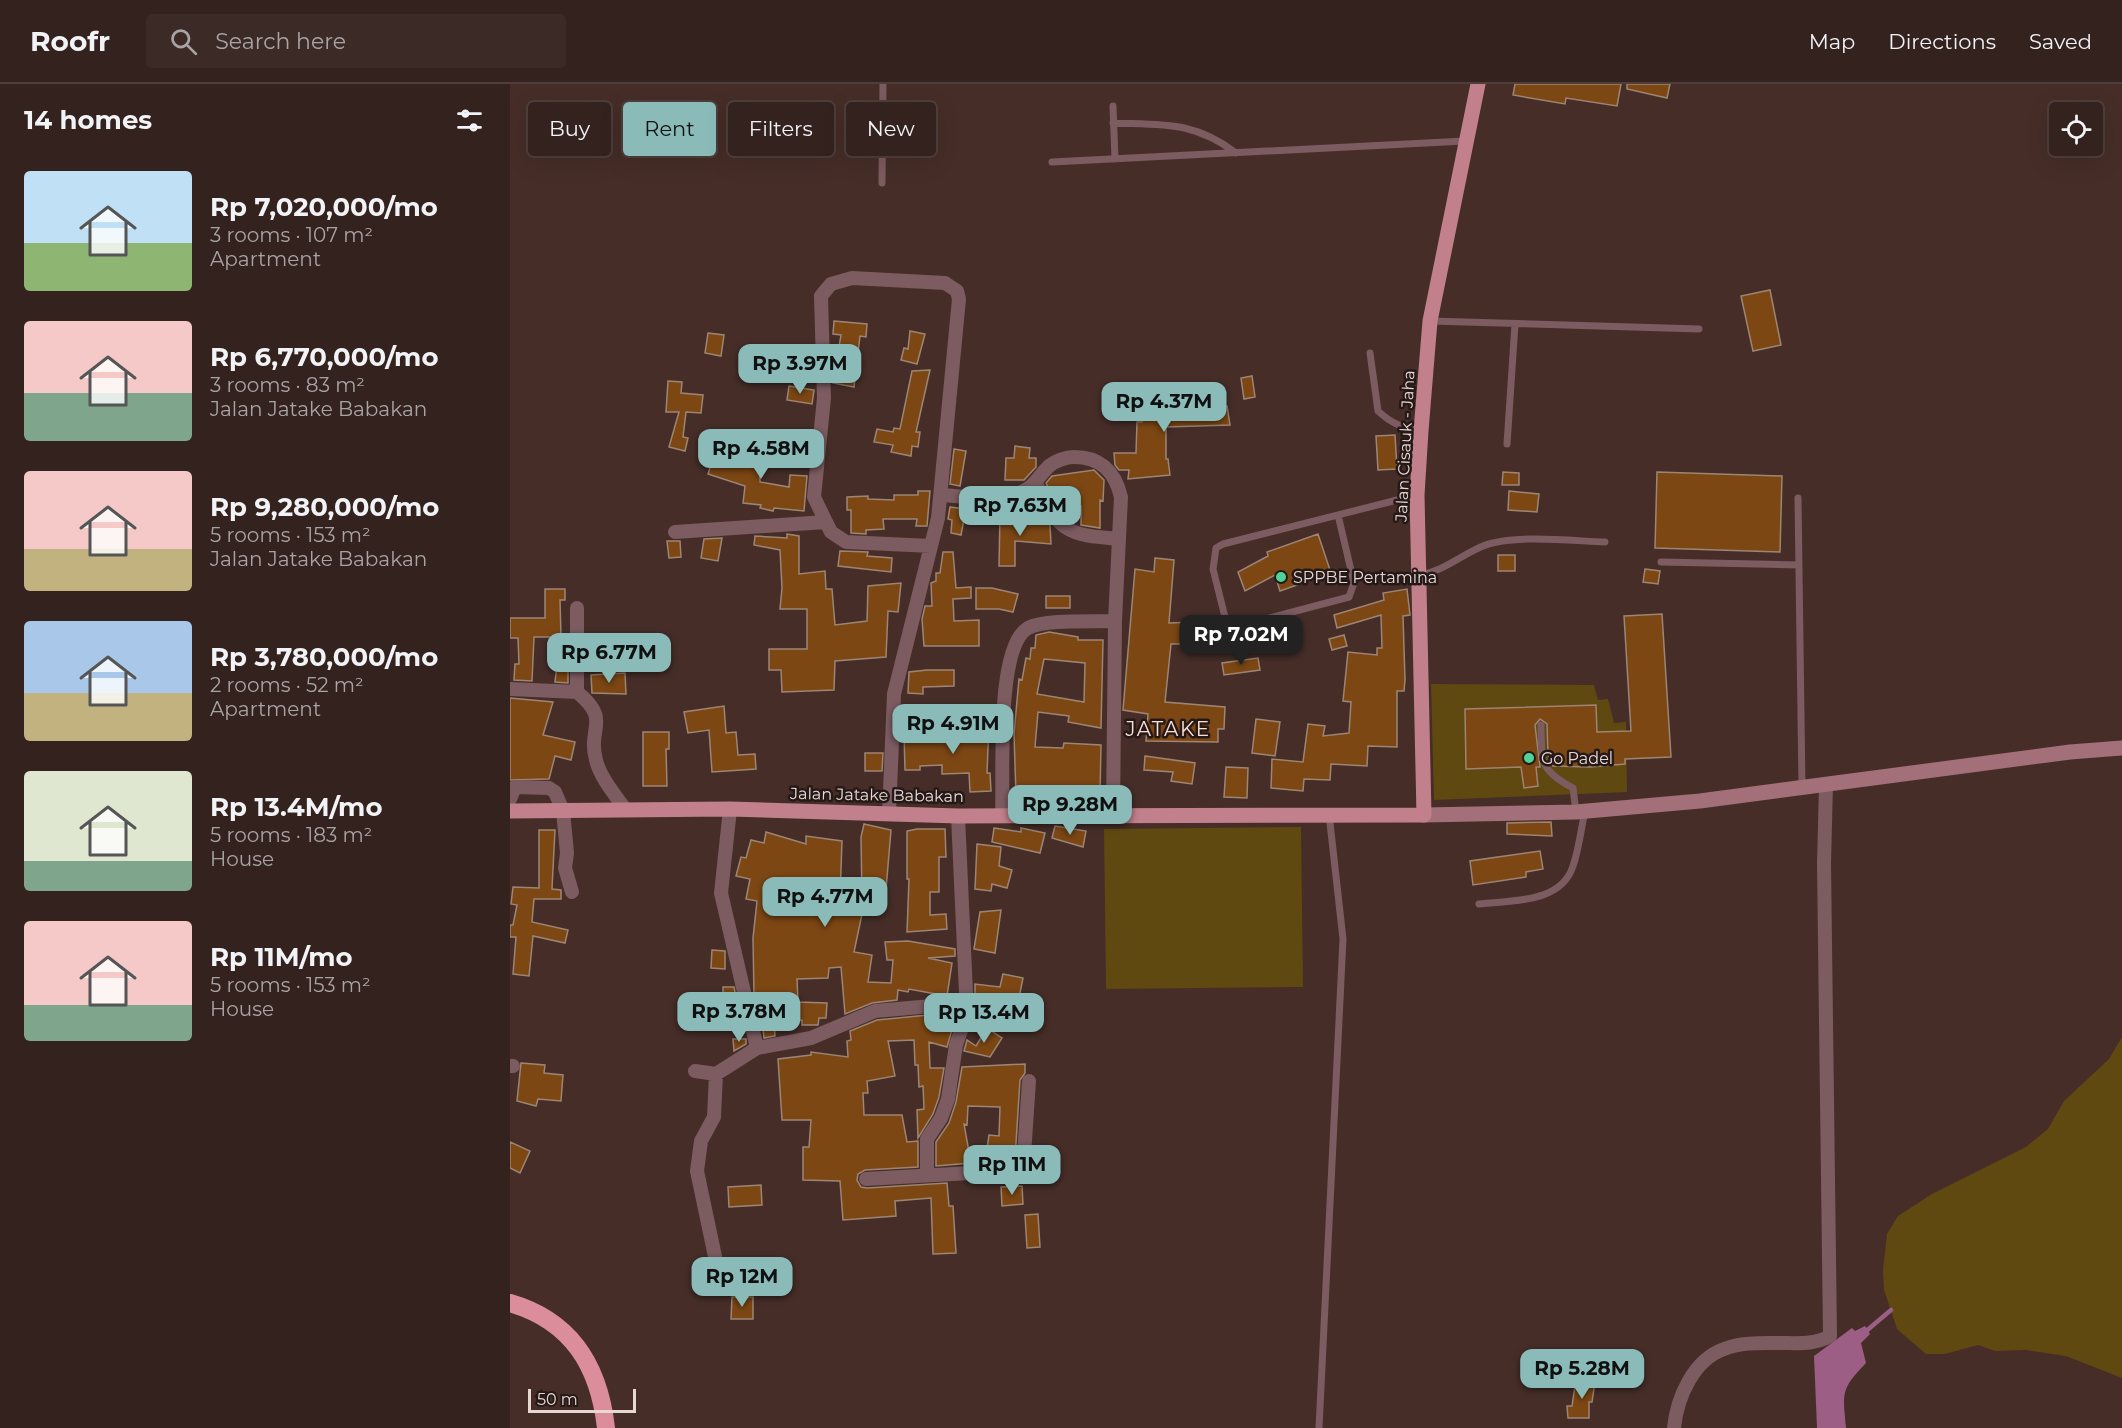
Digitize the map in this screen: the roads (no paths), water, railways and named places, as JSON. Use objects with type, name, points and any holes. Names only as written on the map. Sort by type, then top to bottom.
[{"type":"highway","points":[[510,1303],[534,1311],[552,1321],[582,1353],[600,1394],[606,1428]]},
{"type":"main road","name":"Jalan Cisauk - Jaha","points":[[1424,815],[1417,495],[1421,431],[1430,321],[1478,84]]},
{"type":"main road","points":[[1424,815],[1580,812],[1700,801],[2070,752],[2122,748]]},
{"type":"main road","name":"Jalan Jatake Babakan","points":[[510,811],[730,809],[957,816],[1424,815]]},
{"type":"street","points":[[889,814],[894,694],[931,546],[940,495],[959,299],[957,291],[945,283],[852,278],[831,284],[821,296],[824,398],[814,497],[831,532],[846,542],[931,546]]},
{"type":"street","points":[[940,495],[1004,498],[1036,484],[1050,465],[1067,457],[1091,457],[1109,470],[1117,481],[1121,497],[1115,621],[1113,814]]},
{"type":"street","points":[[1036,484],[1066,530],[1084,537],[1119,539]]},
{"type":"street","points":[[675,532],[826,522]]},
{"type":"street","points":[[576,608],[577,692]]},
{"type":"street","points":[[1002,815],[1005,685],[1016,640],[1029,628],[1045,624],[1115,621]]},
{"type":"street","points":[[510,689],[577,692],[593,705],[597,713],[595,758],[625,809]]},
{"type":"street","points":[[510,799],[515,786],[521,785],[549,788],[555,792],[562,811],[567,852],[565,868],[572,892]]},
{"type":"street","points":[[1674,1428],[1684,1388],[1701,1365],[1722,1349],[1748,1344],[1818,1342],[1830,1336],[1824,863],[1826,785]]},
{"type":"street","points":[[730,809],[721,893],[757,1048]]},
{"type":"street","points":[[927,1175],[927,1139],[941,1118],[948,1099],[956,1045],[965,1019],[966,993],[957,816]]},
{"type":"street","points":[[694,1071],[716,1074],[757,1048],[811,1038],[875,1011],[943,1005],[965,1019]]},
{"type":"street","points":[[716,1074],[714,1117],[700,1141],[697,1171],[721,1285]]},
{"type":"street","points":[[866,1179],[1023,1170],[1029,1081]]},
{"type":"lane","points":[[882,183],[883,84]]},
{"type":"lane","points":[[1113,106],[1115,159]]},
{"type":"lane","points":[[1113,123],[1182,125],[1213,138],[1236,153]]},
{"type":"lane","points":[[1052,162],[1468,141]]},
{"type":"lane","points":[[1430,321],[1699,330]]},
{"type":"lane","points":[[1507,444],[1515,324]]},
{"type":"lane","points":[[1370,353],[1378,411],[1402,428],[1421,431]]},
{"type":"lane","points":[[1338,515],[1354,583],[1348,597],[1243,625],[1225,617],[1213,569],[1216,548],[1223,544],[1417,495]]},
{"type":"lane","points":[[1798,498],[1802,788]]},
{"type":"lane","points":[[1420,575],[1434,572],[1483,546],[1502,541],[1605,542]]},
{"type":"lane","points":[[1661,562],[1799,565]]},
{"type":"lane","points":[[1479,904],[1545,895],[1564,884],[1573,868],[1580,812],[1573,788],[1556,780],[1547,770],[1542,757],[1541,726]]},
{"type":"lane","points":[[1319,1428],[1343,939],[1329,814]]},
{"type":"waterway","points":[[1865,1332],[1891,1310]]},
{"type":"place","name":"SPPBE Pertamina","points":[[1281,577]]},
{"type":"place","name":"Go Padel","points":[[1529,758]]},
{"type":"district","name":"JATAKE","points":[[1168,729]]}]
